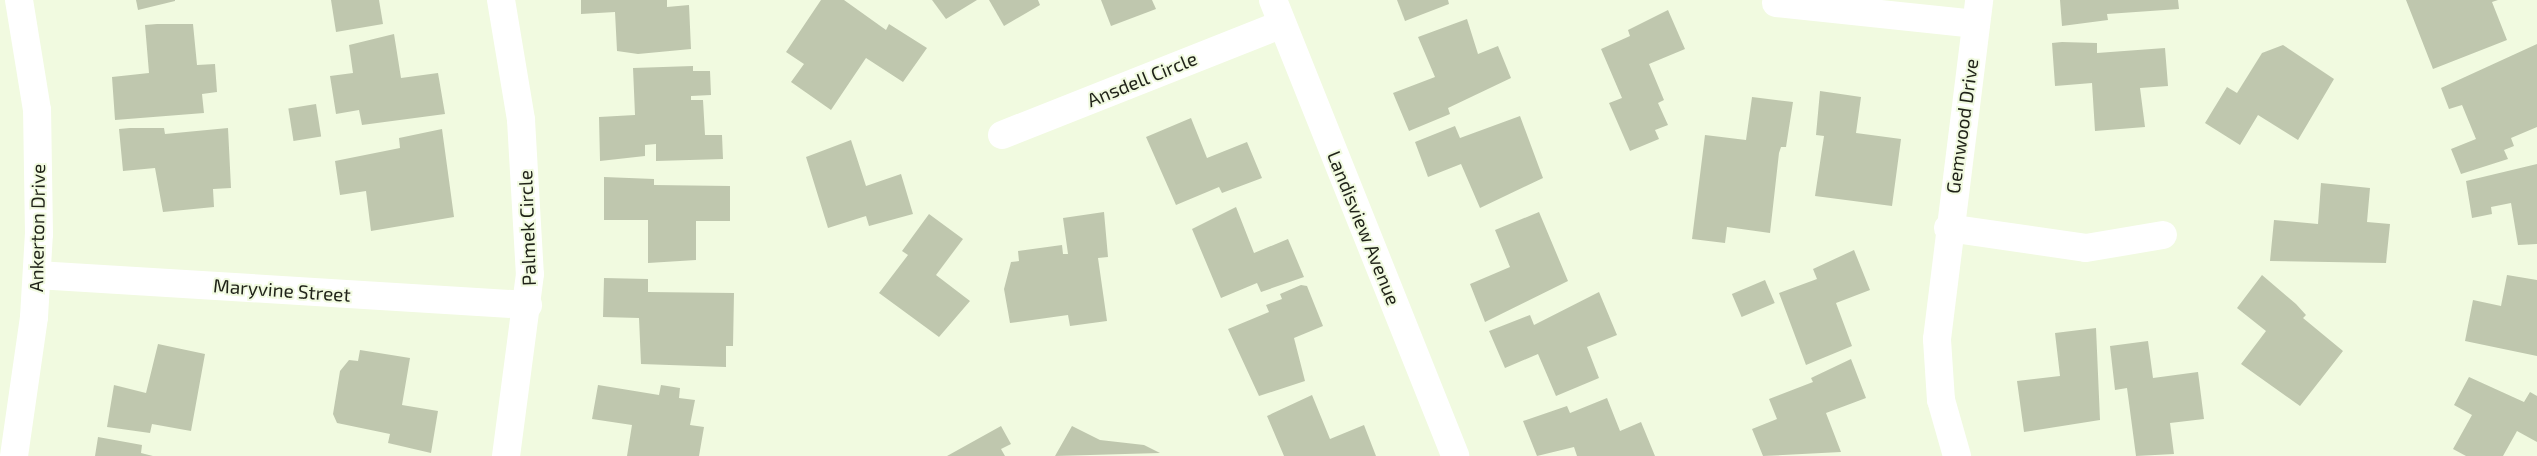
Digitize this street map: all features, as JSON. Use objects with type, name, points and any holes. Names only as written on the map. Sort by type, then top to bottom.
[{"type":"street","name":"Ankerton Drive","points":[[14,456],[37,275],[37,110],[19,0]]},
{"type":"street","name":"Palmek Circle","points":[[501,0],[523,138],[528,306],[506,456]]},
{"type":"street","name":"Gemwood Drive","points":[[1776,3],[1978,12],[1948,228],[1937,339],[1941,400],[1957,456]]},
{"type":"street","name":"Ansdell Circle","points":[[1002,135],[1278,12]]},
{"type":"street","name":"Landisview Avenue","points":[[1278,12],[1455,456]]},
{"type":"street","points":[[1948,228],[2086,248],[2163,235]]},
{"type":"street","name":"Maryvine Street","points":[[37,275],[528,306]]},
{"type":"building","points":[[136,0],[175,0],[175,1],[138,10]]},
{"type":"building","points":[[331,0],[379,0],[383,24],[336,32]]},
{"type":"building","points":[[581,0],[667,0],[667,7],[689,5],[691,49],[638,54],[617,51],[615,12],[581,14]]},
{"type":"building","points":[[821,0],[844,0],[886,30],[889,24],[927,48],[903,82],[866,58],[831,110],[791,82],[804,64],[786,52]]},
{"type":"building","points":[[932,0],[977,0],[946,19]]},
{"type":"building","points":[[989,0],[1038,0],[1040,5],[1004,26]]},
{"type":"building","points":[[1101,0],[1152,0],[1156,9],[1111,26]]},
{"type":"building","points":[[1397,0],[1448,0],[1449,4],[1405,21]]},
{"type":"building","points":[[2060,0],[2178,0],[2179,9],[2107,14],[2108,20],[2062,26]]},
{"type":"building","points":[[2406,0],[2498,0],[2492,2],[2507,40],[2433,69]]},
{"type":"building","points":[[1668,10],[1685,49],[1649,64],[1664,100],[1658,103],[1668,125],[1655,130],[1659,139],[1630,151],[1609,103],[1622,98],[1601,49],[1630,36],[1628,30]]},
{"type":"building","points":[[1467,19],[1478,54],[1498,46],[1511,78],[1448,108],[1450,114],[1409,131],[1393,93],[1435,77],[1418,37]]},
{"type":"building","points":[[193,24],[197,65],[215,64],[217,92],[202,94],[204,113],[115,120],[112,77],[149,73],[145,25]]},
{"type":"building","points":[[394,34],[401,78],[438,73],[445,114],[362,125],[359,110],[336,114],[330,76],[353,73],[349,45]]},
{"type":"building","points":[[2052,43],[2097,43],[2097,53],[2165,48],[2168,86],[2140,88],[2145,127],[2095,131],[2092,83],[2055,86]]},
{"type":"building","points":[[2537,44],[2537,127],[2511,138],[2514,146],[2504,150],[2508,159],[2461,174],[2451,149],[2476,139],[2462,105],[2449,109],[2441,88]]},
{"type":"building","points":[[2283,45],[2334,79],[2298,140],[2258,115],[2240,145],[2205,123],[2227,87],[2237,93],[2262,53]]},
{"type":"building","points":[[693,66],[693,71],[710,71],[711,95],[691,96],[691,100],[703,100],[705,135],[722,135],[723,159],[656,161],[656,144],[645,145],[645,156],[600,161],[599,117],[635,115],[633,68]]},
{"type":"building","points":[[1820,91],[1861,97],[1856,133],[1901,139],[1892,206],[1815,196],[1824,136],[1816,135]]},
{"type":"building","points":[[1752,97],[1793,102],[1786,147],[1781,147],[1779,153],[1770,233],[1727,227],[1725,243],[1692,239],[1705,135],[1746,140]]},
{"type":"building","points":[[316,104],[321,137],[294,141],[288,108]]},
{"type":"building","points":[[1520,116],[1543,178],[1480,208],[1461,164],[1428,177],[1415,142],[1455,126],[1460,138]]},
{"type":"building","points":[[1191,118],[1207,158],[1247,142],[1262,178],[1222,193],[1219,187],[1176,205],[1146,137]]},
{"type":"building","points":[[164,128],[165,134],[228,128],[231,188],[213,189],[214,207],[163,212],[155,168],[123,171],[119,129]]},
{"type":"building","points":[[442,129],[454,217],[371,231],[366,191],[340,195],[335,161],[400,148],[399,138]]},
{"type":"building","points":[[851,140],[866,186],[901,174],[913,214],[869,226],[866,216],[828,228],[806,157]]},
{"type":"building","points":[[2537,164],[2537,244],[2518,245],[2511,203],[2491,207],[2492,214],[2472,218],[2466,181]]},
{"type":"building","points":[[604,177],[654,179],[654,185],[730,186],[730,221],[696,221],[696,260],[648,263],[648,220],[604,220]]},
{"type":"building","points":[[2321,183],[2370,188],[2367,222],[2390,224],[2386,263],[2270,261],[2274,220],[2318,224]]},
{"type":"building","points":[[1236,207],[1254,253],[1288,239],[1304,277],[1261,292],[1257,283],[1221,298],[1192,229]]},
{"type":"building","points":[[1104,212],[1108,257],[1098,258],[1107,321],[1070,326],[1068,315],[1010,323],[1004,289],[1011,262],[1019,261],[1018,251],[1062,245],[1063,254],[1068,254],[1063,218]]},
{"type":"building","points":[[1539,212],[1568,281],[1485,322],[1470,284],[1510,267],[1495,230]]},
{"type":"building","points":[[929,214],[963,239],[936,275],[970,301],[939,337],[879,293],[908,255],[902,251]]},
{"type":"building","points":[[1854,250],[1870,290],[1836,303],[1852,346],[1806,365],[1779,293],[1817,279],[1813,269]]},
{"type":"building","points":[[2262,275],[2296,304],[2306,315],[2303,318],[2343,351],[2300,406],[2241,364],[2266,331],[2237,308]]},
{"type":"building","points":[[2507,275],[2537,280],[2537,356],[2465,341],[2473,300],[2501,306]]},
{"type":"building","points":[[604,278],[648,279],[648,292],[734,293],[733,346],[726,346],[726,367],[641,364],[639,318],[603,317]]},
{"type":"building","points":[[1765,280],[1775,303],[1742,317],[1732,294]]},
{"type":"building","points":[[1301,285],[1307,286],[1323,326],[1294,338],[1305,381],[1259,396],[1228,329],[1269,312],[1266,305],[1282,299],[1280,294]]},
{"type":"building","points":[[1599,292],[1617,335],[1587,347],[1599,378],[1556,396],[1538,354],[1505,368],[1489,331],[1530,315],[1534,325]]},
{"type":"building","points":[[2096,328],[2100,420],[2024,432],[2017,381],[2060,376],[2055,333]]},
{"type":"building","points":[[2148,341],[2153,378],[2198,372],[2204,419],[2170,423],[2174,454],[2136,456],[2127,388],[2115,390],[2110,346]]},
{"type":"building","points":[[158,344],[205,354],[191,431],[152,424],[150,433],[107,427],[114,385],[146,393]]},
{"type":"building","points":[[360,350],[410,358],[402,405],[438,411],[431,453],[388,443],[390,434],[337,423],[333,414],[340,371],[349,360],[358,361]]},
{"type":"building","points":[[1851,359],[1866,398],[1826,413],[1841,452],[1763,456],[1752,429],[1777,419],[1769,399],[1813,382],[1811,378]]},
{"type":"building","points":[[2469,377],[2524,402],[2530,392],[2537,396],[2537,442],[2517,431],[2503,456],[2466,456],[2453,449],[2472,415],[2454,405]]},
{"type":"building","points":[[598,385],[659,395],[661,385],[680,388],[679,398],[695,400],[690,425],[704,427],[699,456],[627,456],[632,425],[592,419]]},
{"type":"building","points":[[1312,395],[1330,439],[1364,425],[1376,456],[1284,456],[1267,416]]},
{"type":"building","points":[[1607,398],[1620,431],[1641,422],[1655,456],[1577,456],[1574,447],[1537,456],[1523,421],[1567,406],[1570,413]]},
{"type":"building","points":[[1001,426],[1011,444],[1001,449],[1005,456],[947,456]]},
{"type":"building","points":[[1072,426],[1100,440],[1144,445],[1160,453],[1055,456]]},
{"type":"building","points":[[98,437],[142,445],[141,453],[153,456],[95,456]]}]
